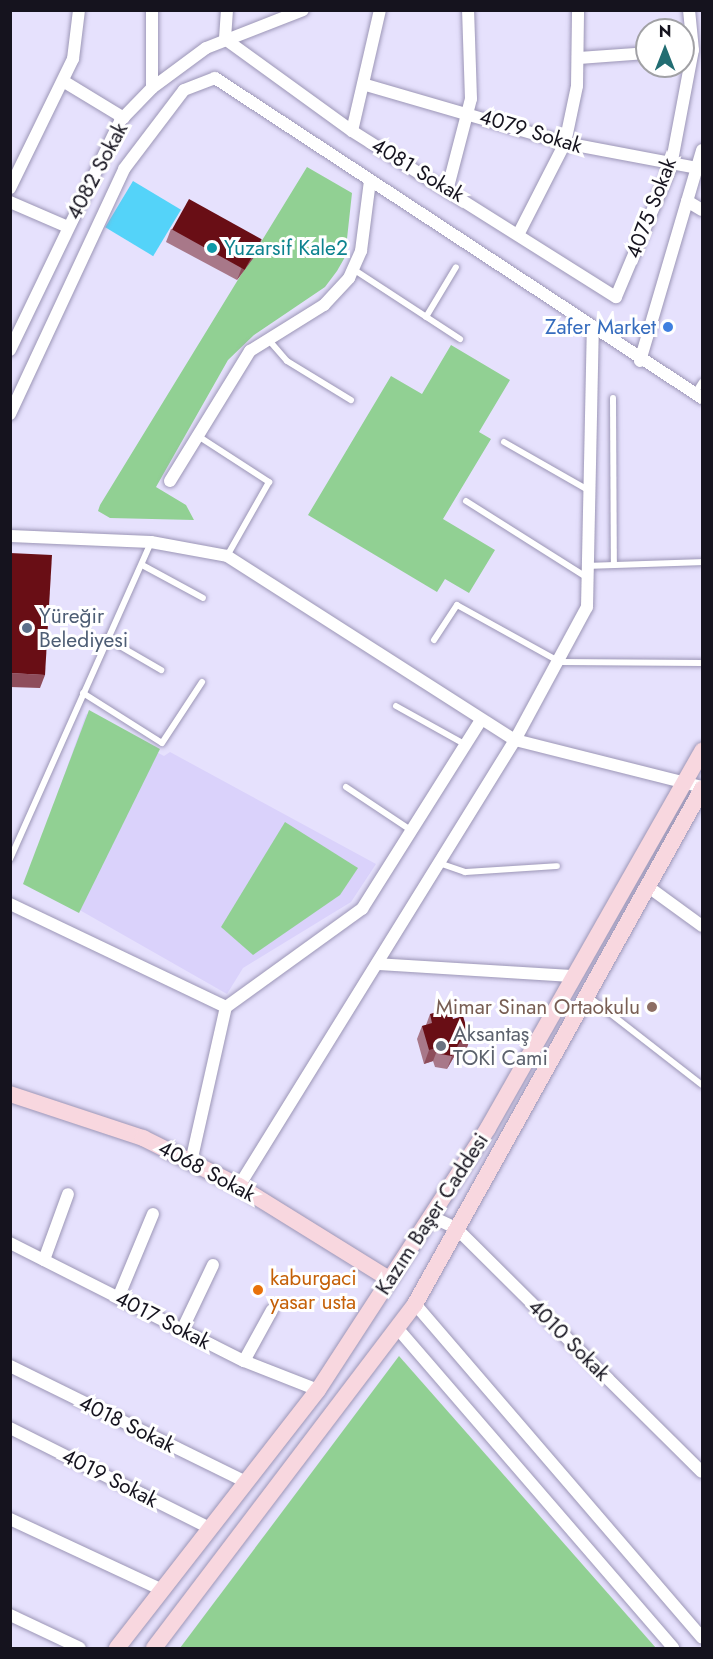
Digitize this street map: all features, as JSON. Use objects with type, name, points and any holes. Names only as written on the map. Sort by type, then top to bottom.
[{"type":"main road","name":"Kazım Başer Caddesi","points":[[117,1648],[244,1481],[318,1390],[430,1216],[574,976],[702,751]]},
{"type":"main road","name":"Kazım Başer Caddesi","points":[[154,1648],[415,1304],[702,788]]},
{"type":"main road","name":"4068 Sokak","points":[[10,1094],[143,1138],[239,1186],[389,1279]]},
{"type":"street","points":[[10,188],[72,59],[80,10]]},
{"type":"street","points":[[152,10],[152,88]]},
{"type":"street","points":[[225,39],[228,10]]},
{"type":"street","name":"4082 Sokak","points":[[10,350],[68,227],[124,118],[152,88],[225,39],[283,13],[303,10]]},
{"type":"street","points":[[352,131],[366,85],[380,10]]},
{"type":"street","points":[[448,187],[468,112],[473,58],[468,10]]},
{"type":"street","points":[[519,233],[565,143],[578,58],[578,10]]},
{"type":"street","name":"4081 Sokak","points":[[225,39],[352,131],[448,187],[616,297]]},
{"type":"street","points":[[578,58],[635,54]]},
{"type":"street","points":[[10,414],[124,169],[184,90],[215,78],[640,361],[699,395]]},
{"type":"street","name":"4075 Sokak","points":[[616,297],[671,166],[684,78]]},
{"type":"street","points":[[63,81],[124,118]]},
{"type":"street","name":"4079 Sokak","points":[[366,85],[468,112],[565,143],[671,166],[697,168]]},
{"type":"street","points":[[640,361],[702,150]]},
{"type":"street","points":[[170,481],[239,366],[266,338],[324,305],[353,269],[364,235],[370,181]]},
{"type":"street","points":[[687,201],[702,210]]},
{"type":"street","points":[[10,202],[68,227]]},
{"type":"street","points":[[239,1186],[514,740],[560,662],[587,607],[592,492],[593,329]]},
{"type":"street","points":[[10,536],[151,543],[227,556],[514,740],[685,781],[702,788]]},
{"type":"street","points":[[191,1162],[226,1007],[362,909],[467,746],[481,720]]},
{"type":"street","points":[[647,886],[702,926]]},
{"type":"street","points":[[10,904],[226,1007]]},
{"type":"street","points":[[377,964],[574,976]]},
{"type":"street","points":[[44,1260],[68,1194]]},
{"type":"street","points":[[118,1298],[153,1214]]},
{"type":"street","name":"4010 Sokak","points":[[430,1216],[456,1228],[702,1472]]},
{"type":"street","name":"4017 Sokak","points":[[10,1243],[244,1361],[318,1390]]},
{"type":"street","points":[[182,1330],[213,1265]]},
{"type":"street","points":[[415,1304],[702,1638]]},
{"type":"street","points":[[244,1361],[272,1310]]},
{"type":"street","points":[[398,1329],[673,1648]]},
{"type":"street","name":"4018 Sokak","points":[[10,1366],[244,1481]]},
{"type":"street","name":"4019 Sokak","points":[[10,1428],[210,1528]]},
{"type":"street","points":[[10,1520],[162,1590]]},
{"type":"street","points":[[10,1615],[80,1648]]},
{"type":"lane","points":[[426,316],[456,267]]},
{"type":"lane","points":[[353,269],[460,339]]},
{"type":"lane","points":[[266,338],[287,361],[351,400]]},
{"type":"lane","points":[[699,395],[702,382]]},
{"type":"lane","points":[[613,398],[614,565]]},
{"type":"lane","points":[[198,436],[269,482],[227,556]]},
{"type":"lane","points":[[504,442],[592,492]]},
{"type":"lane","points":[[466,501],[587,572],[614,565],[702,562]]},
{"type":"lane","points":[[10,859],[106,638],[144,566],[151,543]]},
{"type":"lane","points":[[144,566],[203,598]]},
{"type":"lane","points":[[434,640],[457,605],[560,662],[702,663]]},
{"type":"lane","points":[[106,638],[161,670]]},
{"type":"lane","points":[[83,693],[162,743],[202,682]]},
{"type":"lane","points":[[396,706],[467,746]]},
{"type":"lane","points":[[346,787],[412,831]]},
{"type":"lane","points":[[439,863],[465,872],[557,866]]},
{"type":"lane","points":[[586,995],[702,1085]]},
{"type":"shaded area","points":[[86,714],[164,756],[170,752],[376,864],[351,902],[243,968],[227,994],[27,880]]},
{"type":"green space","points":[[307,167],[352,193],[345,257],[325,287],[254,335],[228,360],[156,487],[186,505],[194,520],[110,518],[98,511],[100,505]]},
{"type":"green space","points":[[451,345],[510,380],[479,432],[491,439],[443,519],[495,550],[469,593],[445,579],[437,592],[308,515],[391,376],[422,394]]},
{"type":"green space","points":[[89,710],[160,749],[79,913],[23,884]]},
{"type":"green space","points":[[285,822],[358,868],[340,895],[253,955],[221,927]]},
{"type":"green space","points":[[399,1356],[656,1648],[180,1648]]},
{"type":"water","points":[[133,181],[181,210],[153,256],[105,227]]},
{"type":"building","points":[[189,199],[262,239],[245,270],[172,230]]},
{"type":"building","name":"Yüreğir Belediyesi","points":[[10,553],[52,555],[45,675],[10,673]]},
{"type":"building","points":[[450,1008],[453,1019],[463,1016],[470,1039],[460,1042],[452,1056],[440,1054],[438,1048],[429,1050],[422,1026],[432,1023],[430,1014]]},
{"type":"place","name":"Yuzarsif Kale2","points":[[212,248]]},
{"type":"place","name":"Zafer Market","points":[[668,327]]},
{"type":"place","name":"Yüreğir Belediyesi","points":[[27,628]]},
{"type":"place","name":"Mimar Sinan Ortaokulu","points":[[652,1007]]},
{"type":"place","name":"Aksantaş TOKİ Cami","points":[[441,1046]]},
{"type":"place","name":"kaburgaci yasar usta","points":[[258,1290]]}]
